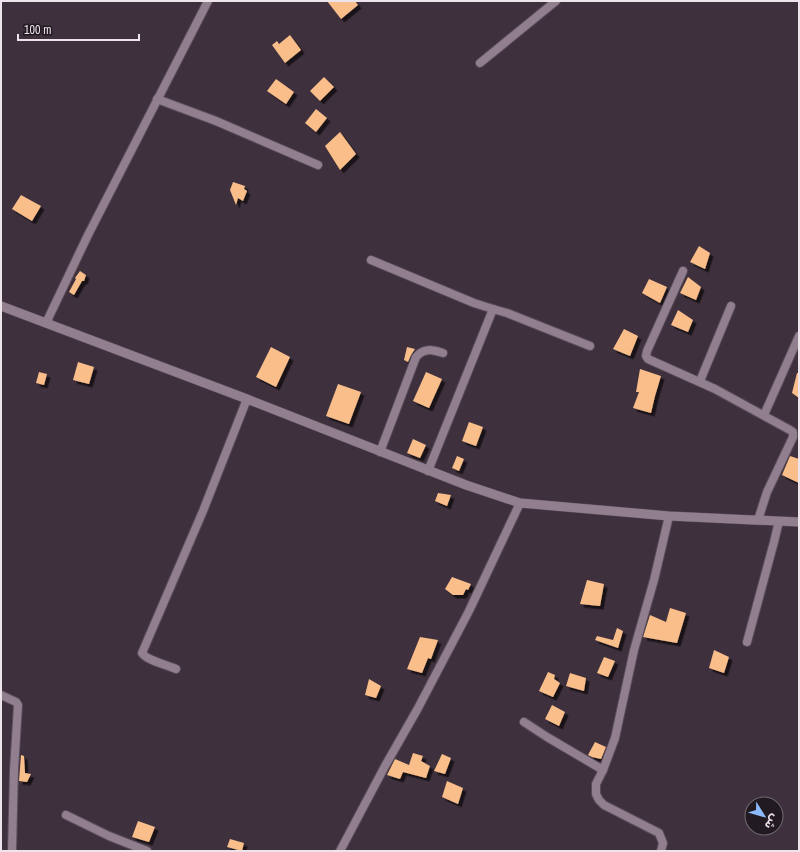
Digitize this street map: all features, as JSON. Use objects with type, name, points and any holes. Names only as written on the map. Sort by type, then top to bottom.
[{"type":"street","points":[[46,323],[88,235],[208,1]]},
{"type":"street","points":[[480,63],[556,1]]},
{"type":"street","points":[[157,99],[216,121],[318,165]]},
{"type":"street","points":[[371,260],[474,303],[507,313],[590,346]]},
{"type":"street","points":[[683,271],[646,356],[648,359],[700,381],[793,432],[767,492],[758,520]]},
{"type":"street","points":[[1,306],[247,399],[466,486],[520,503],[669,516],[799,522]]},
{"type":"street","points":[[700,381],[730,306]]},
{"type":"street","points":[[428,471],[493,309]]},
{"type":"street","points":[[764,415],[799,336]]},
{"type":"street","points":[[380,452],[416,357],[419,353],[426,350],[433,350],[443,354]]},
{"type":"street","points":[[176,669],[143,656],[142,653],[202,511],[247,399]]},
{"type":"street","points":[[340,851],[469,611],[520,503]]},
{"type":"street","points":[[661,851],[663,843],[659,833],[604,805],[596,794],[596,784],[615,738],[634,650],[654,580],[669,516]]},
{"type":"street","points":[[747,642],[779,521]]},
{"type":"street","points":[[1,695],[16,702],[18,705],[14,770],[12,851]]},
{"type":"street","points":[[524,722],[603,770]]},
{"type":"street","points":[[66,816],[109,836],[147,851]]},
{"type":"building","points":[[327,1],[355,1],[358,5],[341,19]]},
{"type":"building","points":[[290,35],[301,50],[285,63],[272,45],[277,41],[279,44]]},
{"type":"building","points":[[324,77],[334,87],[320,101],[310,91]]},
{"type":"building","points":[[276,79],[294,92],[286,104],[267,91]]},
{"type":"building","points":[[316,109],[327,118],[316,132],[305,123]]},
{"type":"building","points":[[340,132],[356,154],[340,170],[325,146]]},
{"type":"building","points":[[233,182],[245,186],[244,189],[247,191],[243,201],[238,198],[236,205],[230,190]]},
{"type":"building","points":[[21,195],[41,206],[32,221],[12,209]]},
{"type":"building","points":[[699,246],[710,253],[705,269],[690,262]]},
{"type":"building","points":[[80,271],[86,275],[84,281],[82,281],[74,295],[69,292]]},
{"type":"building","points":[[688,277],[701,287],[696,300],[680,293]]},
{"type":"building","points":[[649,279],[667,287],[660,303],[642,293]]},
{"type":"building","points":[[678,310],[693,320],[688,332],[671,325]]},
{"type":"building","points":[[624,329],[638,336],[630,356],[613,349]]},
{"type":"building","points":[[271,347],[290,357],[276,387],[256,377]]},
{"type":"building","points":[[407,347],[415,349],[408,362],[404,360]]},
{"type":"building","points":[[78,362],[94,367],[89,384],[73,380]]},
{"type":"building","points":[[640,369],[661,376],[651,413],[633,408],[639,392],[636,392]]},
{"type":"building","points":[[39,372],[47,374],[44,385],[36,383]]},
{"type":"building","points":[[426,372],[442,379],[429,408],[413,401]]},
{"type":"building","points":[[797,373],[799,373],[799,398],[792,393]]},
{"type":"building","points":[[338,384],[361,392],[349,424],[326,416]]},
{"type":"building","points":[[469,422],[483,427],[476,446],[462,441]]},
{"type":"building","points":[[413,439],[426,445],[420,458],[407,453]]},
{"type":"building","points":[[457,456],[464,459],[459,471],[452,468]]},
{"type":"building","points":[[790,456],[799,459],[799,483],[782,475]]},
{"type":"building","points":[[438,493],[451,495],[447,506],[435,501]]},
{"type":"building","points":[[452,577],[471,584],[463,595],[453,595],[445,589]]},
{"type":"building","points":[[587,580],[604,584],[600,606],[580,604]]},
{"type":"building","points":[[670,608],[686,613],[677,643],[643,637],[650,615],[666,622]]},
{"type":"building","points":[[617,628],[623,631],[618,648],[595,640],[597,636],[613,640]]},
{"type":"building","points":[[420,637],[438,640],[431,659],[428,658],[422,673],[407,669]]},
{"type":"building","points":[[714,650],[729,657],[724,673],[709,668]]},
{"type":"building","points":[[604,657],[615,661],[608,677],[597,673]]},
{"type":"building","points":[[548,672],[555,675],[554,679],[560,683],[553,697],[539,691]]},
{"type":"building","points":[[570,673],[586,678],[584,691],[566,686]]},
{"type":"building","points":[[369,679],[381,686],[376,698],[365,695]]},
{"type":"building","points":[[552,705],[565,712],[559,726],[545,719]]},
{"type":"building","points":[[595,742],[606,747],[601,759],[588,755]]},
{"type":"building","points":[[413,753],[423,756],[421,761],[430,766],[426,778],[403,772],[400,779],[387,775],[395,759],[409,765]]},
{"type":"building","points":[[442,754],[451,758],[445,774],[434,771]]},
{"type":"building","points":[[21,755],[24,756],[25,773],[31,774],[27,782],[19,781]]},
{"type":"building","points":[[447,781],[463,788],[458,804],[442,797]]},
{"type":"building","points":[[138,821],[155,827],[149,842],[132,837]]},
{"type":"building","points":[[230,839],[244,843],[242,851],[227,847]]}]
